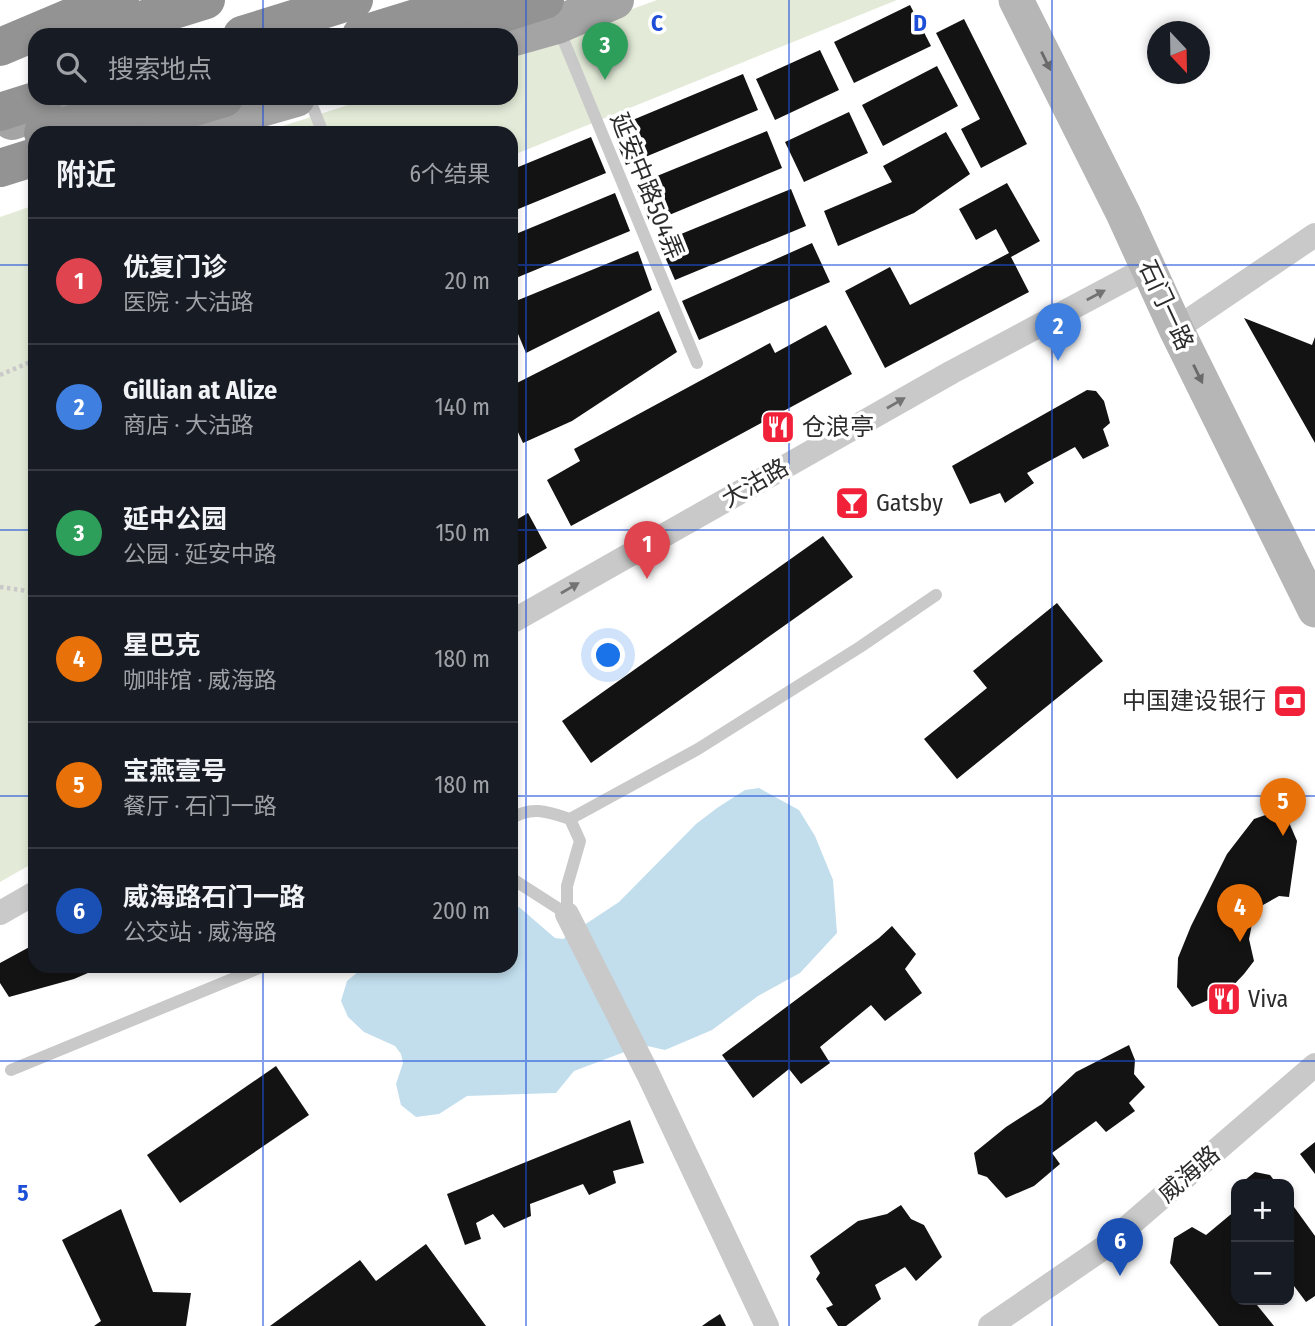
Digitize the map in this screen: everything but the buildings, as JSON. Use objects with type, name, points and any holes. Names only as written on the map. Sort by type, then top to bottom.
[{"type":"highway","points":[[45,28],[95,7],[120,0]]},
{"type":"highway","points":[[116,28],[206,0]]},
{"type":"highway","points":[[264,28],[354,0]]},
{"type":"highway","points":[[384,28],[474,0]]},
{"type":"highway","points":[[473,28],[551,13]]},
{"type":"highway","points":[[0,47],[28,35]]},
{"type":"highway","points":[[0,65],[28,56]]},
{"type":"highway","points":[[0,112],[28,103]]},
{"type":"highway","points":[[66,126],[134,105]]},
{"type":"highway","points":[[133,126],[201,105]]},
{"type":"highway","points":[[0,146],[28,137]]},
{"type":"highway","points":[[0,168],[28,159]]},
{"type":"main road","points":[[106,28],[211,0]]},
{"type":"main road","points":[[299,28],[435,0]]},
{"type":"main road","points":[[518,34],[551,13],[615,0]]},
{"type":"main road","name":"石门一路","points":[[1016,0],[1315,610]]},
{"type":"main road","points":[[0,56],[28,49]]},
{"type":"main road","points":[[0,125],[60,105]]},
{"type":"main road","points":[[198,126],[271,105]]},
{"type":"main road","points":[[0,185],[28,175]]},
{"type":"street","points":[[1176,328],[1315,235]]},
{"type":"street","name":"大沽路","points":[[518,618],[951,372],[1149,267]]},
{"type":"street","points":[[0,913],[28,897]]},
{"type":"street","points":[[569,917],[648,1074],[767,1326]]},
{"type":"street","name":"威海路","points":[[990,1326],[1102,1249],[1315,1065]]},
{"type":"lane","name":"延安中路504弄","points":[[551,13],[697,363]]},
{"type":"lane","points":[[312,105],[320,126]]},
{"type":"lane","points":[[518,815],[539,809],[570,819],[698,749],[860,647],[936,595]]},
{"type":"lane","points":[[569,917],[567,886],[580,841],[570,819]]},
{"type":"lane","points":[[518,883],[569,917]]},
{"type":"lane","points":[[11,1070],[247,973]]},
{"type":"path","points":[[0,375],[28,363]]},
{"type":"path","points":[[0,587],[28,591]]},
{"type":"green space","points":[[657,0],[897,0],[518,153],[518,126],[283,126],[348,105],[518,105],[518,50]]},
{"type":"green space","points":[[28,207],[28,866],[0,882],[0,217]]},
{"type":"water","points":[[759,788],[799,810],[815,836],[833,880],[837,933],[800,973],[758,996],[712,1030],[665,1050],[643,1045],[574,1071],[556,1093],[467,1096],[439,1114],[416,1117],[401,1105],[396,1084],[403,1063],[401,1054],[395,1046],[364,1032],[348,1017],[341,1001],[347,981],[357,973],[518,973],[518,907],[555,938],[563,939],[619,902],[696,824],[745,790]]},
{"type":"place","name":"延中公园","points":[[605,80]]},
{"type":"place","name":"Gillian at Alize","points":[[1058,361]]},
{"type":"place","name":"仓浪亭","points":[[778,427]]},
{"type":"place","name":"Gatsby","points":[[852,503]]},
{"type":"place","name":"优复门诊","points":[[647,579]]},
{"type":"place","name":"中国建设银行","points":[[1290,701]]},
{"type":"place","name":"宝燕壹号","points":[[1283,836]]},
{"type":"place","name":"星巴克","points":[[1240,942]]},
{"type":"place","name":"Viva","points":[[1224,999]]},
{"type":"place","name":"威海路石门一路","points":[[1120,1276]]}]
